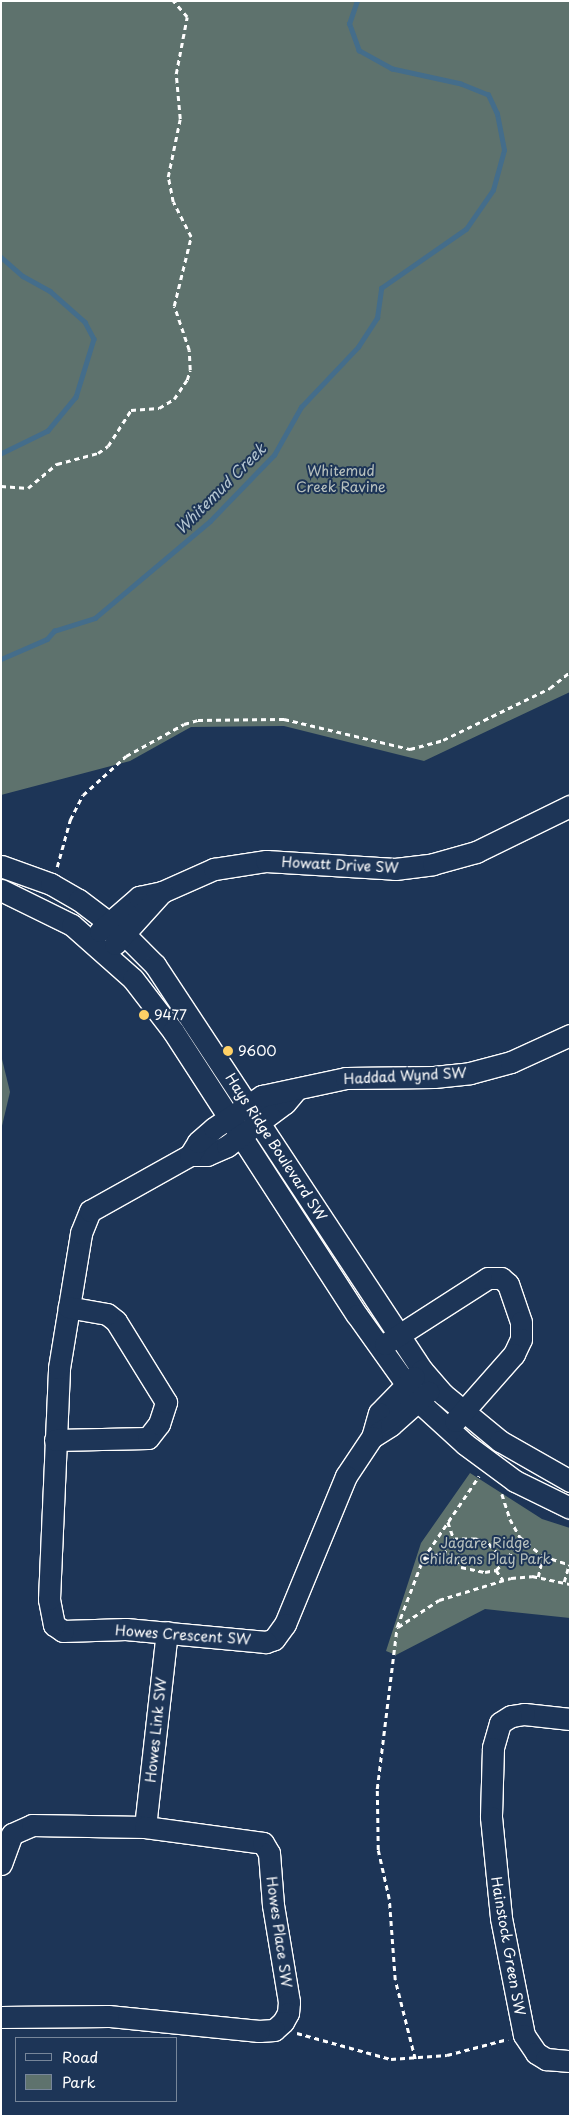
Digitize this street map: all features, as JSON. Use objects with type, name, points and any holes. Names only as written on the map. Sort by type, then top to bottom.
[{"type":"street","name":"Howatt Drive SW","points":[[99,947],[117,928],[162,892],[214,869],[249,862],[287,861],[395,869],[434,864],[476,852],[570,806]]},
{"type":"street","name":"Hays Ridge Boulevard SW","points":[[1,866],[51,884],[117,928],[171,986],[398,1336],[428,1377],[464,1412],[500,1441],[570,1482]]},
{"type":"street","name":"Hays Ridge Boulevard SW","points":[[1,890],[53,914],[99,947],[151,1001],[229,1116],[379,1347],[419,1402],[449,1429],[515,1481],[570,1508]]},
{"type":"street","name":"Haddad Wynd SW","points":[[248,1103],[277,1090],[294,1091],[346,1078],[434,1077],[470,1073],[511,1062],[570,1035]]},
{"type":"street","points":[[190,1155],[207,1155],[242,1136],[285,1103],[294,1091]]},
{"type":"street","name":"Howes Crescent SW","points":[[248,1103],[198,1142],[190,1155],[90,1211],[81,1233],[59,1368],[49,1598],[54,1625],[63,1631],[126,1629],[266,1642],[274,1639],[285,1624],[346,1476],[372,1436]]},
{"type":"street","points":[[379,1347],[488,1278],[501,1278],[508,1284],[521,1322],[521,1339],[514,1354],[449,1429]]},
{"type":"street","points":[[55,1440],[148,1438],[159,1424],[166,1402],[116,1321],[107,1314],[68,1307]]},
{"type":"street","points":[[372,1436],[379,1413],[405,1385],[428,1377]]},
{"type":"street","points":[[372,1436],[419,1402],[428,1377]]},
{"type":"street","name":"Howes Link SW","points":[[145,1827],[167,1632]]},
{"type":"street","name":"Hainstock Green SW","points":[[570,1720],[524,1714],[511,1716],[500,1723],[492,1748],[494,1869],[524,2035],[536,2053],[546,2059],[570,2061]]},
{"type":"street","name":"Howes Place SW","points":[[1,1864],[12,1834],[32,1825],[145,1827],[264,1844],[269,1853],[273,1905],[289,2002],[288,2013],[277,2027]]},
{"type":"street","points":[[1,2017],[108,2016],[259,2031],[277,2027]]},
{"type":"path","points":[[1,486],[28,488],[57,464],[98,453],[108,446],[131,410],[159,408],[174,398],[187,380],[190,370],[188,350],[174,306],[191,237],[173,202],[168,177],[180,119],[178,63],[187,23],[183,10],[172,1]]},
{"type":"path","points":[[56,870],[70,820],[83,795],[126,756],[184,724],[198,720],[284,719],[410,749],[443,740],[550,688],[570,672]]},
{"type":"path","points":[[415,2059],[395,1980],[389,1899],[378,1850],[377,1789],[397,1627],[424,1560],[479,1474]]},
{"type":"path","points":[[501,1488],[510,1519],[520,1537],[543,1556],[570,1565],[564,1582]]},
{"type":"path","points":[[424,1560],[450,1550],[455,1539],[448,1522]]},
{"type":"path","points":[[450,1550],[460,1568],[470,1572],[496,1570],[520,1537]]},
{"type":"path","points":[[455,1539],[476,1539],[488,1543],[504,1561]]},
{"type":"path","points":[[538,1577],[543,1556]]},
{"type":"path","points":[[496,1570],[503,1580]]},
{"type":"path","points":[[397,1627],[439,1600],[503,1580],[538,1577],[570,1584]]},
{"type":"path","points":[[277,2027],[372,2055],[415,2059],[447,2056],[524,2035]]},
{"type":"green space","name":"Whitemud Creek Ravine","points":[[1,1],[570,1],[570,692],[424,761],[284,726],[191,727],[130,761],[1,795]]},
{"type":"green space","points":[[1,1055],[10,1092],[1,1130]]},
{"type":"green space","name":"Jagare Ridge Childrens Play Park","points":[[470,1473],[542,1519],[570,1528],[570,1618],[485,1609],[396,1655],[386,1651],[421,1543]]},
{"type":"waterway","name":"Whitemud Creek","points":[[1,659],[47,639],[54,631],[95,618],[210,521],[274,455],[301,407],[358,347],[377,318],[381,288],[466,229],[493,190],[504,150],[497,114],[488,95],[461,84],[392,69],[359,51],[349,24],[357,1]]},
{"type":"waterway","name":"Whitemud Creek","points":[[1,257],[23,276],[50,291],[85,322],[94,339],[76,397],[48,431],[1,454]]},
{"type":"place","name":"9477","points":[[144,1015]]},
{"type":"place","name":"9600","points":[[228,1051]]}]
